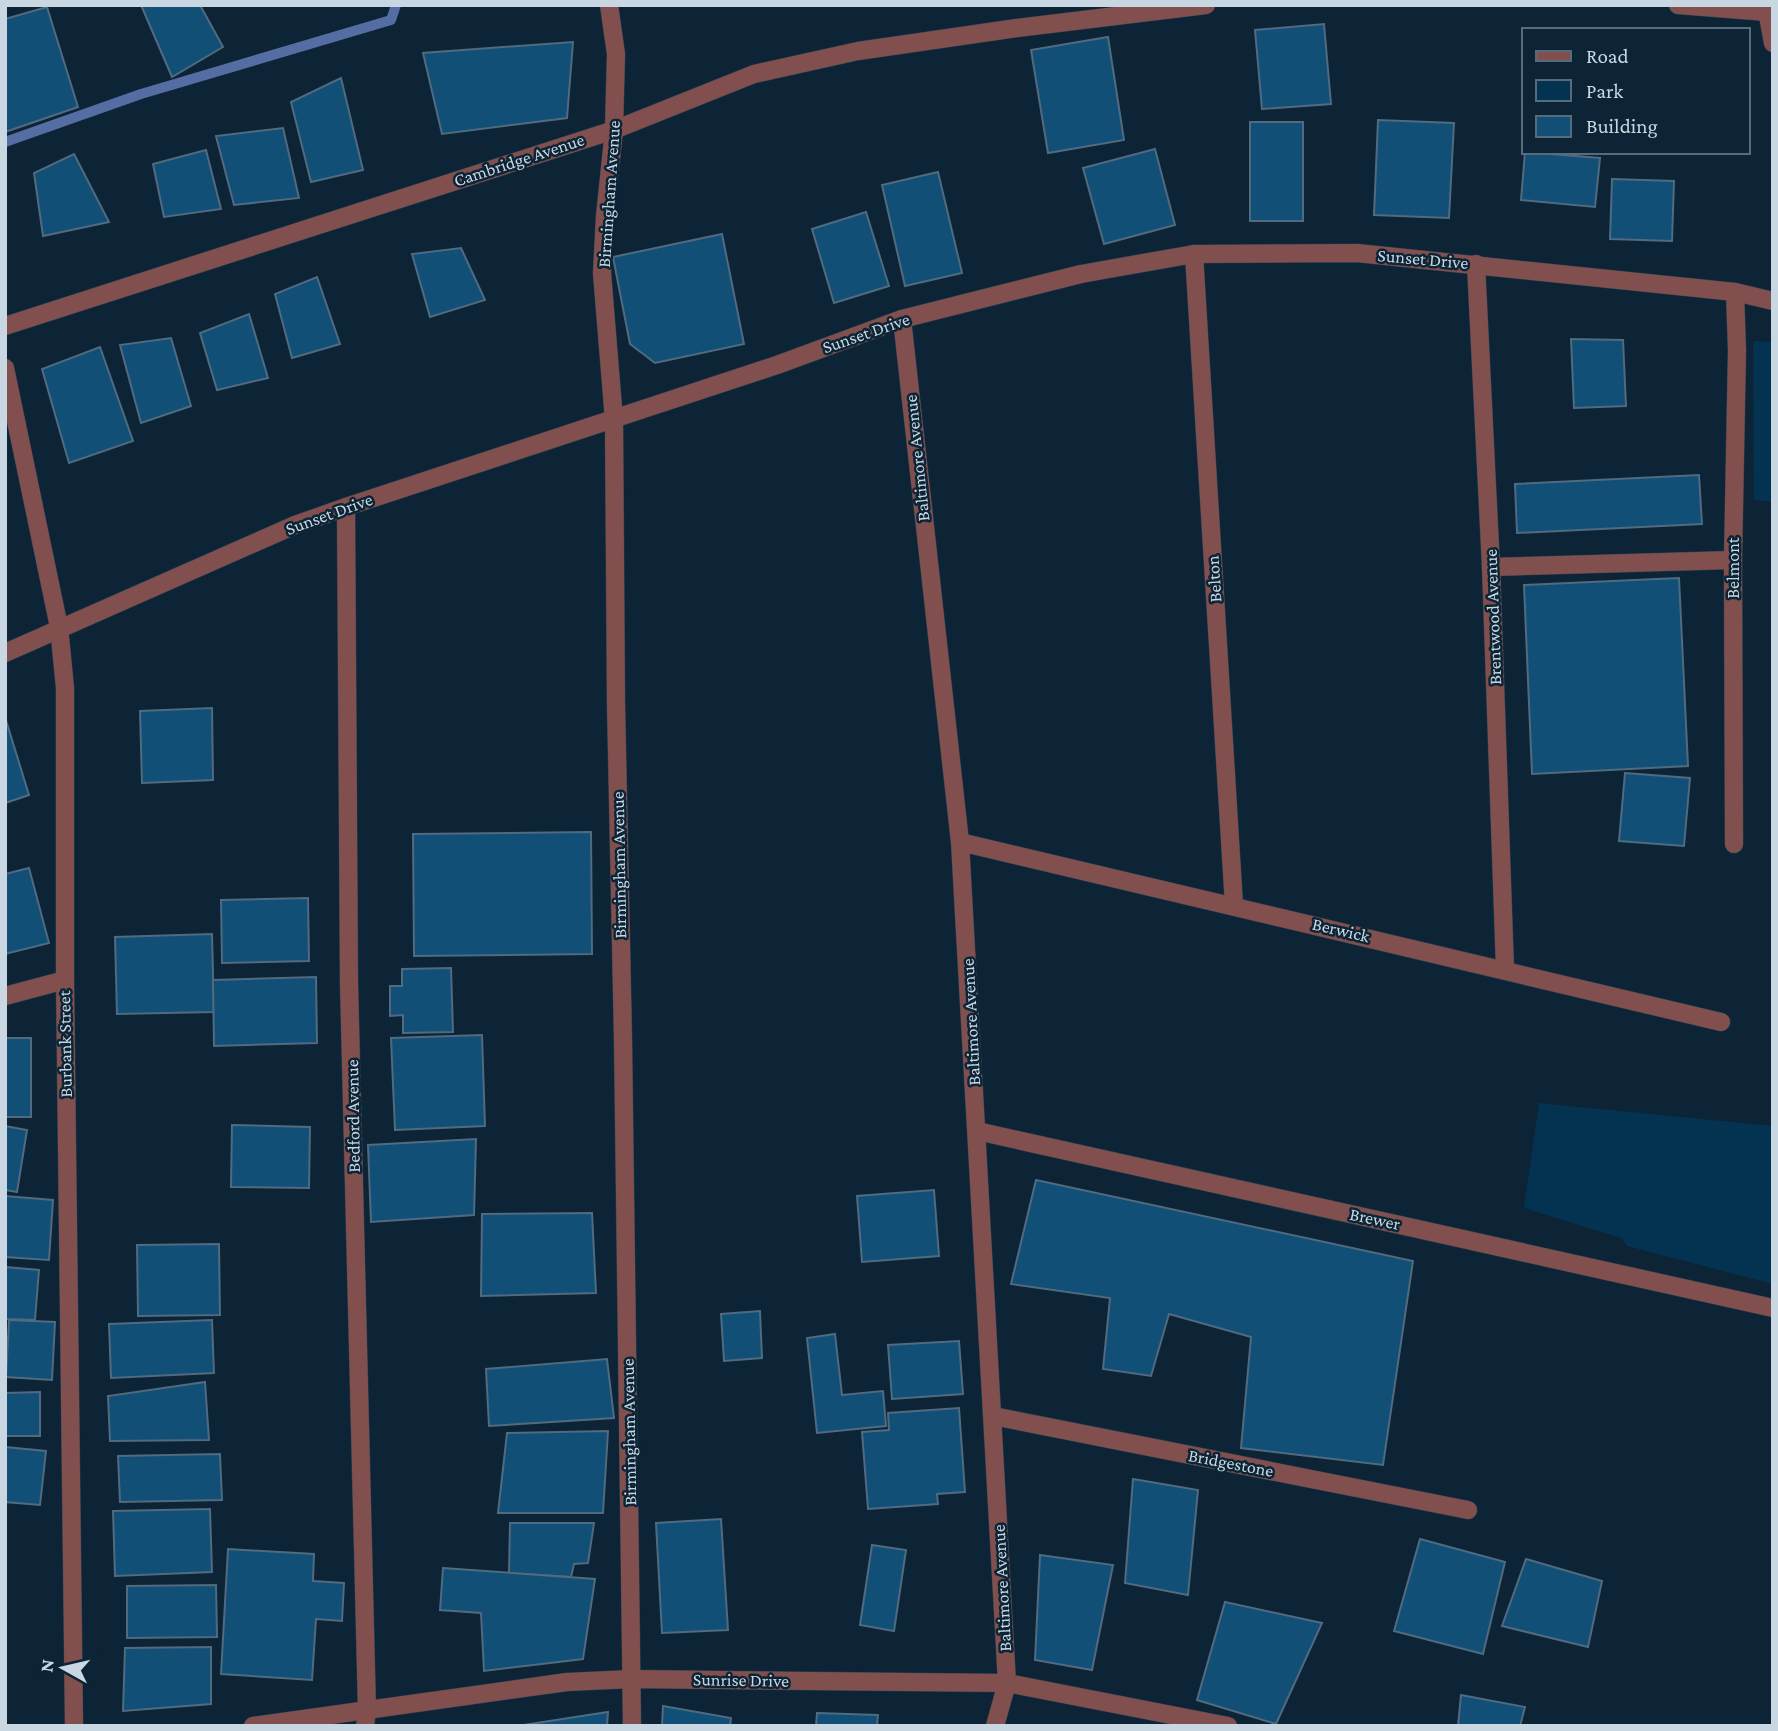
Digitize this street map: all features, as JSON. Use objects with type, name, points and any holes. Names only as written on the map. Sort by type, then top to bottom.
[{"type":"street","name":"Birmingham Avenue","points":[[609,5],[616,54],[614,130],[602,273],[614,420],[616,718],[632,1726]]},
{"type":"street","name":"Cambridge Avenue","points":[[5,326],[614,130],[754,75],[858,51],[1206,5]]},
{"type":"street","points":[[1678,5],[1767,9],[1773,43]]},
{"type":"street","name":"Sunset Drive","points":[[5,653],[295,525],[346,507],[777,365],[902,319],[1081,274],[1194,254],[1357,253],[1735,292],[1773,301]]},
{"type":"street","name":"Belton","points":[[1194,254],[1234,905]]},
{"type":"street","name":"Brentwood Avenue","points":[[1476,264],[1491,567],[1505,970]]},
{"type":"street","name":"Belmont","points":[[1734,844],[1733,561],[1737,350],[1735,292]]},
{"type":"street","name":"Baltimore Avenue","points":[[902,319],[960,842],[1007,1683],[995,1726]]},
{"type":"street","name":"Burbank Street","points":[[5,368],[59,627],[65,688],[65,980],[74,1726]]},
{"type":"street","name":"Bedford Avenue","points":[[346,507],[349,983],[366,1718]]},
{"type":"street","points":[[1491,567],[1733,561]]},
{"type":"street","name":"Berwick","points":[[960,842],[1721,1022]]},
{"type":"street","points":[[5,996],[65,980]]},
{"type":"street","name":"Brewer","points":[[977,1131],[1773,1308]]},
{"type":"street","name":"Bridgestone","points":[[993,1416],[1468,1510]]},
{"type":"street","name":"Sunrise Drive","points":[[253,1726],[366,1718],[567,1682],[632,1679],[1007,1683],[1228,1726]]},
{"type":"green space","points":[[1753,341],[1773,342],[1773,502],[1754,500]]},
{"type":"green space","points":[[1539,1103],[1773,1126],[1773,1284],[1627,1246],[1621,1238],[1524,1208]]},
{"type":"building","points":[[141,5],[200,5],[223,47],[172,77]]},
{"type":"building","points":[[47,7],[78,107],[5,132],[5,19]]},
{"type":"building","points":[[1324,24],[1331,104],[1262,109],[1255,30]]},
{"type":"building","points":[[1108,37],[1124,140],[1048,153],[1031,50]]},
{"type":"building","points":[[573,42],[567,118],[442,134],[423,53]]},
{"type":"building","points":[[341,78],[363,170],[311,182],[291,102]]},
{"type":"building","points":[[1378,120],[1454,123],[1449,218],[1374,215]]},
{"type":"building","points":[[1250,122],[1303,122],[1303,221],[1250,221]]},
{"type":"building","points":[[283,128],[299,198],[234,205],[216,136]]},
{"type":"building","points":[[1155,149],[1175,225],[1104,244],[1083,168]]},
{"type":"building","points":[[206,150],[221,209],[164,217],[153,164]]},
{"type":"building","points":[[74,154],[109,222],[43,236],[34,173]]},
{"type":"building","points":[[1525,154],[1600,158],[1595,207],[1521,200]]},
{"type":"building","points":[[938,172],[962,273],[905,286],[882,185]]},
{"type":"building","points":[[1612,179],[1674,181],[1672,241],[1610,239]]},
{"type":"building","points":[[866,212],[889,286],[834,303],[812,229]]},
{"type":"building","points":[[722,234],[744,344],[655,363],[630,344],[613,257]]},
{"type":"building","points":[[461,248],[485,300],[430,317],[412,254]]},
{"type":"building","points":[[317,277],[340,344],[292,358],[275,294]]},
{"type":"building","points":[[249,314],[268,378],[217,390],[200,333]]},
{"type":"building","points":[[171,338],[191,406],[141,423],[120,345]]},
{"type":"building","points":[[1571,339],[1623,340],[1626,406],[1574,408]]},
{"type":"building","points":[[100,347],[133,441],[69,463],[42,369]]},
{"type":"building","points":[[1699,475],[1702,524],[1517,533],[1515,484]]},
{"type":"building","points":[[1679,578],[1688,766],[1532,774],[1524,585]]},
{"type":"building","points":[[212,708],[213,780],[142,783],[140,711]]},
{"type":"building","points":[[5,717],[29,795],[5,803]]},
{"type":"building","points":[[1625,773],[1690,778],[1684,846],[1619,841]]},
{"type":"building","points":[[591,832],[592,954],[414,956],[413,834]]},
{"type":"building","points":[[29,868],[49,943],[5,954],[5,874]]},
{"type":"building","points":[[308,898],[309,961],[222,963],[221,900]]},
{"type":"building","points":[[212,934],[214,1012],[117,1014],[115,937]]},
{"type":"building","points":[[451,968],[453,1032],[403,1033],[403,1015],[390,1016],[390,986],[402,986],[402,969]]},
{"type":"building","points":[[316,977],[317,1043],[214,1046],[213,980]]},
{"type":"building","points":[[482,1035],[485,1126],[395,1130],[391,1038]]},
{"type":"building","points":[[5,1038],[31,1038],[31,1117],[5,1117]]},
{"type":"building","points":[[232,1125],[310,1127],[309,1188],[231,1187]]},
{"type":"building","points":[[5,1126],[27,1130],[17,1192],[5,1190]]},
{"type":"building","points":[[476,1139],[474,1215],[371,1222],[368,1145]]},
{"type":"building","points":[[1036,1180],[1413,1261],[1383,1465],[1241,1448],[1251,1337],[1169,1314],[1151,1376],[1103,1369],[1110,1298],[1011,1284]]},
{"type":"building","points":[[934,1190],[939,1256],[862,1262],[857,1196]]},
{"type":"building","points":[[5,1196],[53,1200],[49,1260],[5,1257]]},
{"type":"building","points":[[592,1213],[596,1293],[481,1296],[482,1214]]},
{"type":"building","points":[[219,1244],[220,1315],[138,1316],[137,1245]]},
{"type":"building","points":[[5,1267],[39,1270],[35,1320],[5,1319]]},
{"type":"building","points":[[760,1311],[762,1358],[724,1361],[721,1314]]},
{"type":"building","points":[[9,1320],[55,1322],[52,1380],[6,1377]]},
{"type":"building","points":[[212,1320],[214,1373],[111,1378],[109,1324]]},
{"type":"building","points":[[835,1334],[842,1395],[883,1391],[886,1426],[817,1433],[807,1338]]},
{"type":"building","points":[[959,1341],[963,1394],[892,1399],[888,1345]]},
{"type":"building","points":[[607,1359],[614,1418],[489,1426],[486,1369]]},
{"type":"building","points":[[205,1382],[209,1440],[110,1441],[108,1396]]},
{"type":"building","points":[[40,1392],[40,1436],[5,1436],[5,1393]]},
{"type":"building","points":[[959,1408],[965,1492],[937,1494],[938,1504],[868,1509],[862,1432],[889,1430],[888,1413]]},
{"type":"building","points":[[608,1431],[603,1513],[498,1513],[507,1433]]},
{"type":"building","points":[[5,1447],[46,1451],[40,1505],[5,1502]]},
{"type":"building","points":[[220,1454],[222,1500],[120,1502],[118,1456]]},
{"type":"building","points":[[1133,1479],[1198,1490],[1188,1595],[1125,1583]]},
{"type":"building","points":[[210,1509],[212,1572],[115,1576],[113,1511]]},
{"type":"building","points":[[721,1519],[728,1630],[662,1633],[656,1523]]},
{"type":"building","points":[[510,1523],[594,1523],[588,1563],[574,1564],[571,1577],[509,1573]]},
{"type":"building","points":[[1420,1539],[1505,1562],[1483,1654],[1394,1631]]},
{"type":"building","points":[[872,1545],[906,1550],[894,1631],[860,1625]]},
{"type":"building","points":[[228,1549],[314,1554],[313,1581],[344,1583],[342,1621],[316,1619],[312,1680],[221,1674]]},
{"type":"building","points":[[1040,1555],[1113,1565],[1092,1670],[1035,1660]]},
{"type":"building","points":[[1526,1559],[1602,1581],[1588,1647],[1502,1626]]},
{"type":"building","points":[[443,1568],[595,1579],[583,1659],[484,1671],[481,1613],[440,1610]]},
{"type":"building","points":[[216,1585],[217,1637],[127,1638],[127,1586]]},
{"type":"building","points":[[1225,1602],[1322,1623],[1276,1724],[1197,1700]]},
{"type":"building","points":[[211,1647],[211,1704],[123,1711],[125,1648]]},
{"type":"building","points":[[1461,1695],[1525,1707],[1520,1726],[1458,1726]]},
{"type":"building","points":[[663,1706],[731,1718],[730,1726],[662,1726]]},
{"type":"building","points":[[608,1712],[607,1726],[517,1726]]},
{"type":"building","points":[[817,1713],[878,1715],[877,1726],[816,1726]]},
{"type":"waterway","points":[[5,142],[141,94],[391,20],[396,5]]}]
